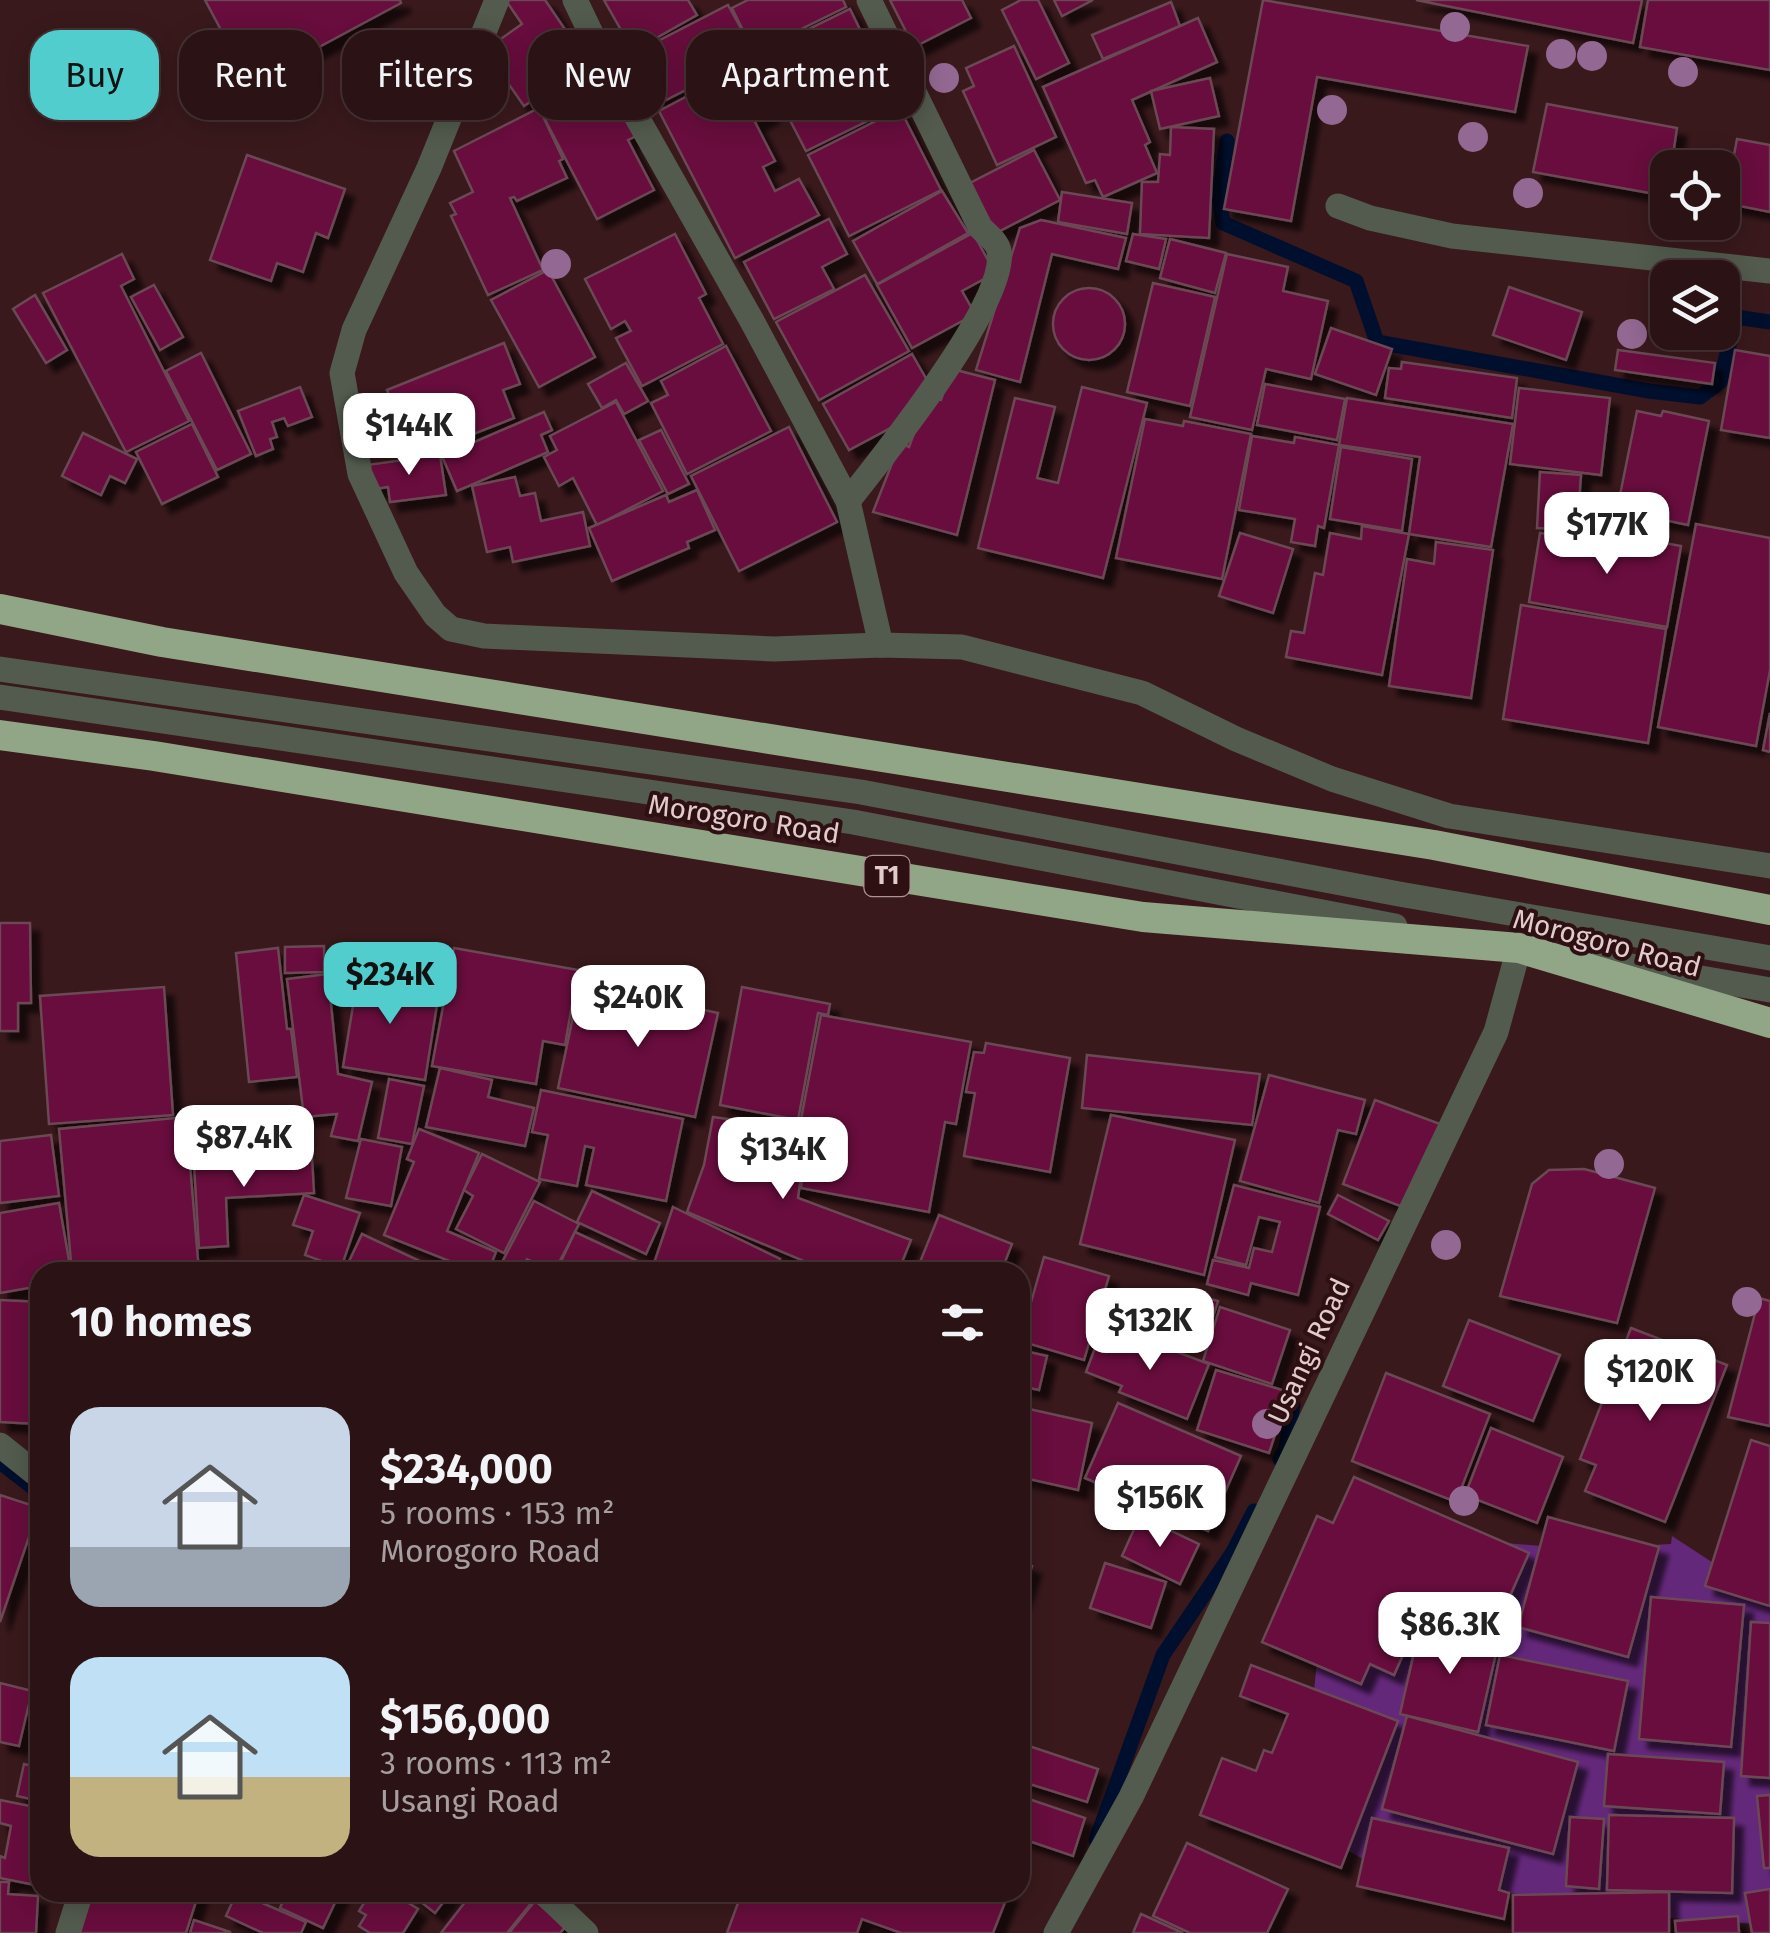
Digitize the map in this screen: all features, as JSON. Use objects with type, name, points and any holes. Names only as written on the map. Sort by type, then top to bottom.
[{"type":"highway","name":"Morogoro Road","points":[[0,609],[162,642],[1434,844],[1770,910]]},
{"type":"highway","name":"Morogoro Road","points":[[0,735],[173,759],[1143,918],[1519,948],[1770,1022]]},
{"type":"street","points":[[497,0],[429,168],[354,330],[342,373],[360,474],[406,572],[435,615],[451,628],[484,636],[774,649],[962,647],[1142,694],[1332,779],[1449,816],[1770,866]]},
{"type":"street","points":[[575,0],[848,500],[881,646]]},
{"type":"street","points":[[848,500],[926,398],[978,318],[994,281],[999,253],[980,227],[869,0]]},
{"type":"street","points":[[1338,206],[1370,218],[1452,236],[1770,272]]},
{"type":"street","name":"Morogoro Road","points":[[0,668],[862,792],[1380,891],[1770,958]]},
{"type":"street","name":"Morogoro Road","points":[[0,696],[854,822],[1394,926],[1770,990]]},
{"type":"street","name":"Usangi Road","points":[[1056,1933],[1131,1797],[1496,1032],[1519,948]]},
{"type":"street","points":[[0,1444],[30,1469]]},
{"type":"street","points":[[68,1933],[79,1902]]},
{"type":"street","points":[[553,1902],[586,1933]]},
{"type":"shaded area","points":[[1672,1536],[1741,1581],[1770,1590],[1770,1920],[1757,1924],[1606,1914],[1363,1859],[1345,1849],[1313,1701],[1321,1621],[1481,1541],[1576,1549],[1671,1544]]},
{"type":"building","points":[[205,0],[401,3],[351,30],[342,30],[342,35],[322,45],[322,30],[221,30]]},
{"type":"building","points":[[545,0],[565,30],[528,30],[528,103],[524,106],[508,83],[508,34],[522,24],[507,2]]},
{"type":"building","points":[[604,0],[688,0],[697,15],[666,32],[621,30]]},
{"type":"building","points":[[748,0],[843,0],[846,7],[799,30],[743,30],[732,8]]},
{"type":"building","points":[[890,0],[962,0],[971,18],[924,42],[924,30],[905,30]]},
{"type":"building","points":[[1021,0],[1038,0],[1069,63],[1036,79],[1002,10]]},
{"type":"building","points":[[1054,0],[1093,0],[1062,16]]},
{"type":"building","points":[[1263,0],[1528,46],[1515,112],[1317,77],[1291,221],[1224,209]]},
{"type":"building","points":[[1416,0],[1642,0],[1633,43]]},
{"type":"building","points":[[1648,0],[1770,0],[1770,70],[1640,47]]},
{"type":"building","points":[[1171,2],[1180,26],[1103,59],[1092,35]]},
{"type":"building","points":[[728,5],[742,30],[686,30],[686,90],[666,100],[666,37]]},
{"type":"building","points":[[850,9],[860,30],[807,30]]},
{"type":"building","points":[[1198,18],[1217,62],[1132,100],[1150,142],[1145,145],[1157,173],[1103,197],[1095,180],[1086,183],[1043,87]]},
{"type":"building","points":[[1014,46],[1056,137],[997,165],[963,91],[974,86],[966,68]]},
{"type":"building","points":[[1210,78],[1219,116],[1160,129],[1151,91]]},
{"type":"building","points":[[686,97],[686,120],[759,120],[755,122],[775,161],[763,167],[775,191],[799,179],[819,215],[735,258],[664,120],[666,107]]},
{"type":"building","points":[[1547,104],[1677,128],[1674,150],[1650,150],[1650,193],[1533,172]]},
{"type":"building","points":[[528,114],[528,120],[545,120],[563,159],[559,161],[567,178],[517,201],[510,198],[543,270],[488,295],[451,216],[456,214],[450,203],[473,192],[454,151]]},
{"type":"building","points":[[545,120],[630,120],[638,135],[628,140],[654,190],[597,219]]},
{"type":"building","points":[[790,120],[869,120],[806,151]]},
{"type":"building","points":[[878,120],[906,120],[941,190],[849,236],[808,155]]},
{"type":"building","points":[[1171,127],[1214,129],[1209,238],[1140,234],[1142,182],[1158,182],[1160,154],[1170,155]]},
{"type":"building","points":[[1737,139],[1770,145],[1770,212],[1740,206],[1740,150],[1735,150]]},
{"type":"building","points":[[1034,150],[1060,200],[996,233],[970,183]]},
{"type":"building","points":[[247,155],[345,189],[328,238],[316,233],[303,272],[277,263],[271,281],[210,260]]},
{"type":"building","points":[[942,191],[968,233],[877,284],[853,241]]},
{"type":"building","points":[[1062,192],[1132,203],[1127,234],[1058,222]]},
{"type":"building","points":[[829,219],[847,254],[822,267],[834,289],[774,319],[744,262]]},
{"type":"building","points":[[1041,220],[1126,238],[1118,269],[1052,254],[1020,382],[976,370],[1020,228]]},
{"type":"building","points":[[973,233],[995,273],[962,291],[975,314],[912,348],[877,285]]},
{"type":"building","points":[[675,234],[706,294],[699,298],[723,344],[642,386],[616,338],[631,331],[625,321],[611,329],[585,279]]},
{"type":"building","points":[[1133,234],[1166,239],[1159,269],[1126,261]]},
{"type":"building","points":[[1170,239],[1226,253],[1215,293],[1160,278]]},
{"type":"building","points":[[122,254],[134,279],[121,286],[189,421],[126,452],[43,293]]},
{"type":"building","points":[[1227,254],[1288,267],[1283,291],[1328,301],[1311,379],[1266,369],[1252,430],[1190,417]]},
{"type":"building","points":[[548,270],[595,357],[539,387],[491,300]]},
{"type":"building","points":[[865,275],[909,351],[819,400],[776,322]]},
{"type":"building","points":[[1153,283],[1215,297],[1190,406],[1127,392]]},
{"type":"building","points":[[154,285],[183,337],[160,350],[131,297]]},
{"type":"building","points":[[1509,287],[1582,312],[1566,360],[1493,335]]},
{"type":"building","points":[[1089,288],[1115,298],[1125,324],[1115,350],[1089,360],[1063,350],[1053,324],[1063,298]]},
{"type":"building","points":[[35,295],[67,350],[46,363],[13,309]]},
{"type":"building","points":[[1331,328],[1392,349],[1376,395],[1315,374]]},
{"type":"building","points":[[504,343],[520,384],[503,390],[514,418],[415,457],[387,390]]},
{"type":"building","points":[[726,346],[771,431],[687,474],[651,403],[668,395],[661,381]]},
{"type":"building","points":[[1618,350],[1715,363],[1712,384],[1615,370]]},
{"type":"building","points":[[1735,350],[1770,356],[1770,438],[1721,430]]},
{"type":"building","points":[[201,353],[251,454],[217,470],[166,371]]},
{"type":"building","points":[[912,354],[928,382],[909,418],[849,450],[823,404]]},
{"type":"building","points":[[1402,362],[1517,378],[1512,418],[1385,398],[1389,368],[1401,369]]},
{"type":"building","points":[[626,363],[648,401],[624,414],[616,400],[602,408],[588,384]]},
{"type":"building","points":[[952,369],[995,380],[957,535],[873,512],[900,443],[909,447],[928,396],[941,400]]},
{"type":"building","points":[[1265,384],[1345,399],[1337,440],[1257,425]]},
{"type":"building","points":[[300,387],[312,417],[288,426],[284,418],[272,422],[277,437],[270,439],[273,449],[256,456],[238,411]]},
{"type":"building","points":[[1082,387],[1147,403],[1103,578],[978,548],[1015,398],[1055,407],[1037,478],[1058,483]]},
{"type":"building","points":[[1519,388],[1610,398],[1601,475],[1510,464]]},
{"type":"building","points":[[1347,398],[1513,424],[1491,547],[1409,534],[1420,457],[1339,445]]},
{"type":"building","points":[[616,402],[663,491],[597,525],[573,478],[559,486],[544,457],[557,450],[550,436]]},
{"type":"building","points":[[1637,411],[1661,416],[1663,411],[1709,421],[1688,525],[1617,510]]},
{"type":"building","points":[[544,412],[552,430],[541,435],[548,452],[457,491],[442,456]]},
{"type":"building","points":[[1145,419],[1183,426],[1184,421],[1251,434],[1222,579],[1116,558]]},
{"type":"building","points":[[192,424],[218,477],[162,504],[136,452]]},
{"type":"building","points":[[789,427],[837,522],[739,571],[691,476]]},
{"type":"building","points":[[661,430],[689,484],[668,494],[639,440]]},
{"type":"building","points":[[83,433],[137,459],[125,483],[110,476],[101,495],[62,476]]},
{"type":"building","points":[[1252,436],[1294,443],[1295,437],[1339,445],[1324,528],[1318,526],[1315,546],[1291,542],[1295,519],[1239,510]]},
{"type":"building","points":[[1341,447],[1412,459],[1402,531],[1330,519]]},
{"type":"building","points":[[440,455],[446,495],[390,502],[388,487],[369,490],[367,465]]},
{"type":"building","points":[[1540,472],[1581,475],[1577,530],[1537,528]]},
{"type":"building","points":[[515,477],[520,496],[535,493],[541,521],[583,512],[590,546],[513,562],[510,547],[487,552],[472,486]]},
{"type":"building","points":[[697,490],[715,530],[687,542],[689,548],[612,581],[589,528],[666,495],[669,502]]},
{"type":"building","points":[[1696,524],[1770,538],[1770,670],[1756,746],[1658,727]]},
{"type":"building","points":[[1362,526],[1409,534],[1382,675],[1286,657],[1291,631],[1304,633],[1315,573],[1323,575],[1330,533],[1361,539]]},
{"type":"building","points":[[1603,532],[1681,546],[1667,627],[1529,602],[1540,533],[1601,543]]},
{"type":"building","points":[[1240,533],[1293,549],[1273,613],[1219,596]]},
{"type":"building","points":[[1436,542],[1493,550],[1471,698],[1389,686],[1407,559],[1434,564]]},
{"type":"building","points":[[1521,605],[1666,629],[1648,743],[1503,719]]},
{"type":"building","points":[[1770,713],[1770,752],[1763,750]]},
{"type":"building","points":[[0,923],[30,923],[31,1003],[18,1003],[18,1031],[0,1031]]},
{"type":"building","points":[[324,946],[324,972],[285,973],[285,947]]},
{"type":"building","points":[[278,948],[297,1077],[249,1082],[236,953]]},
{"type":"building","points":[[454,948],[578,970],[565,1045],[543,1041],[536,1084],[432,1066]]},
{"type":"building","points":[[359,969],[396,975],[394,986],[439,992],[425,1080],[343,1067]]},
{"type":"building","points":[[328,974],[338,1074],[372,1082],[358,1141],[331,1136],[337,1114],[304,1117],[287,979]]},
{"type":"building","points":[[580,984],[718,1013],[695,1117],[558,1088]]},
{"type":"building","points":[[164,987],[173,1115],[49,1124],[40,996]]},
{"type":"building","points":[[742,987],[830,1004],[828,1015],[818,1013],[798,1120],[720,1105]]},
{"type":"building","points":[[821,1015],[971,1042],[956,1124],[945,1122],[929,1212],[801,1188],[808,1137],[798,1135]]},
{"type":"building","points":[[986,1043],[1070,1058],[1050,1172],[964,1156],[975,1093],[966,1092],[974,1052],[984,1053]]},
{"type":"building","points":[[1087,1055],[1260,1074],[1252,1125],[1082,1108]]},
{"type":"building","points":[[440,1068],[492,1080],[488,1097],[534,1108],[525,1146],[426,1127]]},
{"type":"building","points":[[1269,1075],[1365,1100],[1356,1134],[1338,1130],[1319,1203],[1240,1181]]},
{"type":"building","points":[[389,1079],[424,1086],[412,1144],[378,1138]]},
{"type":"building","points":[[541,1090],[683,1119],[666,1201],[586,1185],[594,1148],[585,1146],[577,1186],[539,1179],[548,1135],[532,1132]]},
{"type":"building","points":[[1375,1100],[1440,1124],[1408,1209],[1343,1184]]},
{"type":"building","points":[[1111,1115],[1235,1140],[1204,1275],[1080,1244]]},
{"type":"building","points":[[186,1117],[198,1262],[71,1262],[59,1129]]},
{"type":"building","points":[[713,1117],[799,1129],[798,1136],[806,1138],[798,1198],[911,1240],[902,1262],[806,1262],[687,1212],[704,1165]]},
{"type":"building","points":[[419,1129],[479,1153],[447,1231],[496,1252],[492,1262],[452,1262],[384,1235],[414,1162],[407,1159]]},
{"type":"building","points":[[51,1135],[59,1196],[0,1203],[0,1141]]},
{"type":"building","points":[[361,1139],[402,1147],[391,1206],[346,1198]]},
{"type":"building","points":[[482,1154],[540,1182],[504,1253],[456,1229],[473,1196],[464,1190]]},
{"type":"building","points":[[312,1157],[314,1193],[226,1198],[228,1246],[199,1248],[194,1164]]},
{"type":"building","points":[[1584,1169],[1655,1188],[1617,1323],[1500,1296],[1532,1184],[1549,1170]]},
{"type":"building","points":[[1234,1185],[1320,1207],[1298,1295],[1251,1283],[1248,1295],[1207,1284],[1213,1260],[1249,1268],[1254,1248],[1272,1252],[1280,1222],[1259,1217],[1246,1265],[1215,1257]]},
{"type":"building","points":[[592,1191],[660,1223],[646,1254],[577,1222]]},
{"type":"building","points":[[304,1195],[360,1213],[343,1262],[324,1262],[305,1255],[313,1231],[293,1225]]},
{"type":"building","points":[[1338,1195],[1389,1221],[1378,1240],[1328,1214]]},
{"type":"building","points":[[534,1201],[579,1224],[559,1262],[527,1259],[502,1262]]},
{"type":"building","points":[[59,1203],[69,1262],[30,1262],[30,1288],[0,1293],[0,1213]]},
{"type":"building","points":[[673,1207],[780,1259],[779,1262],[654,1262]]},
{"type":"building","points":[[939,1215],[1012,1244],[1005,1262],[920,1262]]},
{"type":"building","points":[[575,1232],[640,1262],[561,1262]]},
{"type":"building","points":[[362,1234],[422,1262],[349,1262]]},
{"type":"building","points":[[1044,1257],[1109,1276],[1084,1360],[1030,1344],[1030,1306]]},
{"type":"building","points":[[1187,1292],[1218,1301],[1211,1323],[1180,1315]]},
{"type":"building","points":[[1759,1298],[1770,1301],[1770,1426],[1728,1417]]},
{"type":"building","points":[[0,1300],[30,1302],[30,1424],[0,1422]]},
{"type":"building","points":[[1220,1307],[1290,1330],[1272,1384],[1203,1361]]},
{"type":"building","points":[[1469,1320],[1560,1355],[1533,1421],[1443,1386]]},
{"type":"building","points":[[1631,1328],[1727,1365],[1665,1522],[1585,1491],[1596,1465],[1580,1459]]},
{"type":"building","points":[[1100,1335],[1128,1346],[1132,1335],[1209,1364],[1187,1419],[1119,1392],[1122,1386],[1086,1372]]},
{"type":"building","points":[[1030,1352],[1047,1356],[1039,1390],[1030,1388]]},
{"type":"building","points":[[1216,1370],[1289,1392],[1269,1453],[1197,1430]]},
{"type":"building","points":[[1386,1373],[1490,1414],[1456,1502],[1352,1461]]},
{"type":"building","points":[[1118,1403],[1241,1456],[1208,1531],[1085,1478]]},
{"type":"building","points":[[1030,1409],[1092,1423],[1078,1490],[1030,1479]]},
{"type":"building","points":[[1491,1428],[1563,1457],[1537,1523],[1465,1495]]},
{"type":"building","points":[[1751,1440],[1770,1446],[1770,1606],[1705,1586]]},
{"type":"building","points":[[1354,1477],[1529,1553],[1494,1632],[1426,1603],[1394,1675],[1370,1664],[1361,1684],[1262,1642],[1317,1516],[1333,1523]]},
{"type":"building","points":[[0,1495],[30,1505],[30,1534],[0,1622]]},
{"type":"building","points":[[1140,1516],[1199,1544],[1180,1584],[1122,1556]]},
{"type":"building","points":[[1548,1517],[1659,1547],[1628,1657],[1518,1627]]},
{"type":"building","points":[[1105,1563],[1166,1582],[1151,1628],[1090,1608]]},
{"type":"building","points":[[1651,1597],[1744,1605],[1731,1747],[1639,1739]]},
{"type":"building","points":[[1421,1622],[1499,1640],[1478,1732],[1400,1714]]},
{"type":"building","points":[[1751,1622],[1770,1623],[1770,1778],[1741,1776]]},
{"type":"building","points":[[1500,1655],[1628,1681],[1614,1751],[1486,1725]]},
{"type":"building","points":[[1251,1665],[1398,1721],[1341,1868],[1200,1815],[1222,1758],[1256,1771],[1264,1750],[1272,1753],[1288,1714],[1240,1696]]},
{"type":"building","points":[[0,1683],[30,1690],[19,1746],[0,1742]]},
{"type":"building","points":[[1407,1716],[1578,1762],[1553,1854],[1382,1809]]},
{"type":"building","points":[[1030,1746],[1098,1769],[1087,1802],[1030,1784]]},
{"type":"building","points":[[1608,1754],[1724,1762],[1720,1814],[1604,1806]]},
{"type":"building","points":[[24,1764],[30,1766],[30,1799],[17,1796]]},
{"type":"building","points":[[1770,1795],[1770,1868],[1764,1868],[1757,1796]]},
{"type":"building","points":[[1030,1799],[1085,1818],[1073,1856],[1030,1841]]},
{"type":"building","points":[[0,1800],[30,1806],[30,1884],[0,1878],[0,1856],[5,1858],[11,1826],[0,1823]]},
{"type":"building","points":[[1609,1815],[1734,1818],[1732,1893],[1607,1890]]},
{"type":"building","points":[[1570,1817],[1604,1819],[1599,1889],[1566,1886]]},
{"type":"building","points":[[1372,1818],[1509,1848],[1499,1890],[1509,1893],[1504,1919],[1357,1886]]},
{"type":"building","points":[[1187,1843],[1288,1889],[1267,1933],[1190,1933],[1153,1916]]},
{"type":"building","points":[[0,1882],[9,1882],[8,1894],[30,1895],[30,1902],[38,1902],[36,1933],[0,1933]]},
{"type":"building","points":[[1770,1889],[1770,1933],[1752,1933],[1745,1893]]},
{"type":"building","points":[[1669,1892],[1669,1933],[1513,1933],[1513,1895]]},
{"type":"building","points":[[88,1902],[196,1902],[186,1933],[78,1933]]},
{"type":"building","points":[[232,1902],[260,1902],[306,1922],[301,1933],[263,1933],[226,1916]]},
{"type":"building","points":[[283,1902],[335,1902],[323,1928],[280,1908]]},
{"type":"building","points":[[365,1902],[407,1902],[418,1909],[403,1933],[370,1933],[359,1926],[366,1915],[359,1911]]},
{"type":"building","points":[[421,1902],[443,1902],[435,1913]]},
{"type":"building","points":[[465,1902],[532,1902],[507,1933],[441,1933]]},
{"type":"building","points":[[534,1902],[566,1926],[560,1933],[509,1933]]},
{"type":"building","points":[[738,1902],[1005,1902],[993,1933],[901,1933],[862,1919],[857,1933],[727,1933]]},
{"type":"building","points":[[1141,1914],[1183,1933],[1133,1933]]},
{"type":"building","points":[[1738,1916],[1739,1933],[1676,1933],[1675,1921]]},
{"type":"building","points":[[194,1920],[230,1932],[230,1933],[190,1933]]},
{"type":"waterway","points":[[1227,141],[1219,196],[1223,223],[1356,281],[1377,342],[1700,397],[1720,382],[1736,317],[1770,322]]},
{"type":"waterway","points":[[1280,1459],[1286,1448],[1293,1405]]},
{"type":"waterway","points":[[0,1462],[30,1485]]},
{"type":"waterway","points":[[1096,1840],[1163,1655],[1233,1552],[1254,1511]]}]
